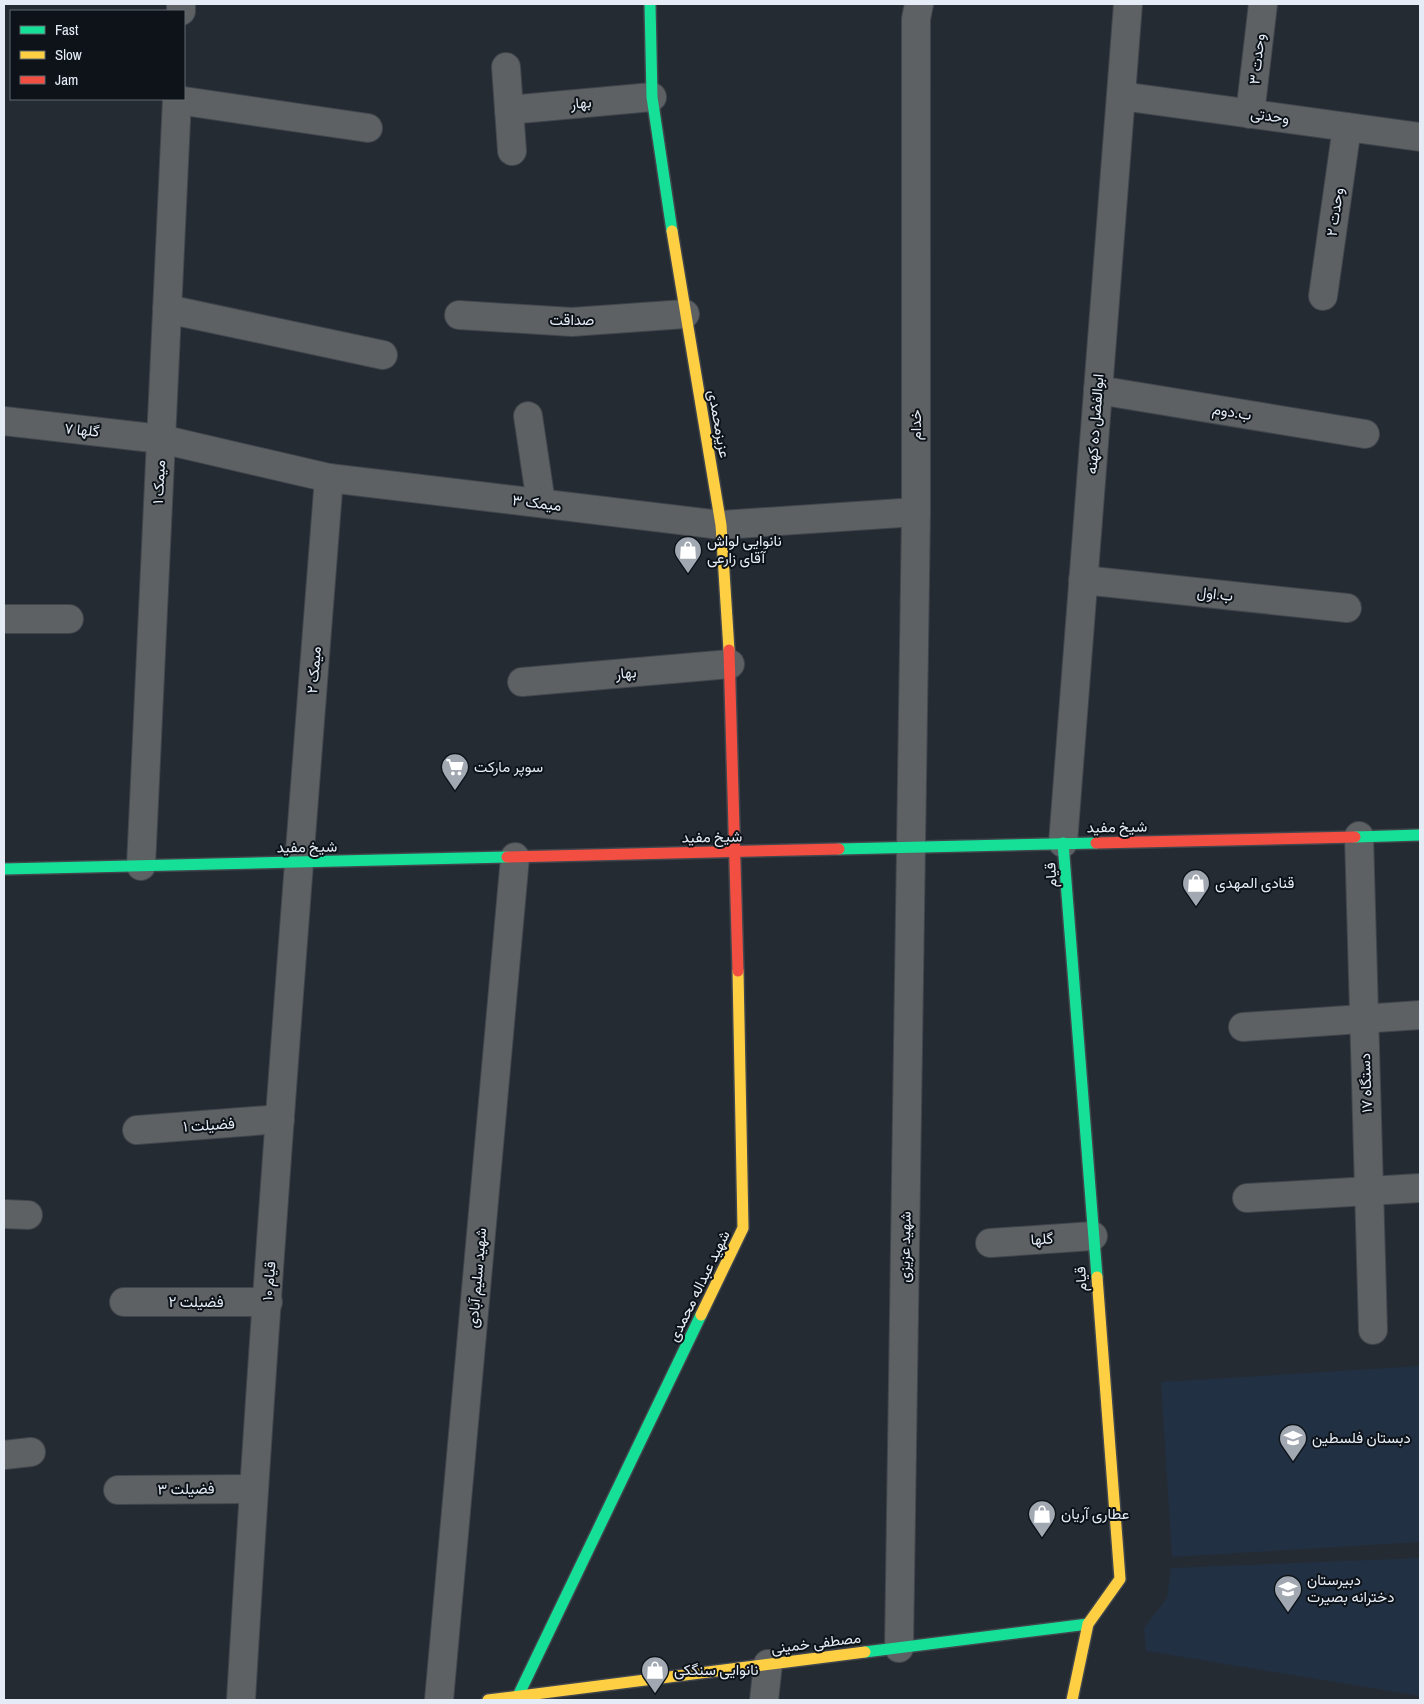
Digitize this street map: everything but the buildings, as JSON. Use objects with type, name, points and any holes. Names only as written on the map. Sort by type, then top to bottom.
[{"type":"street","name":"عزیزمحمدی","points":[[650,4],[652,97],[685,314],[721,525],[730,664],[736,851]]},
{"type":"street","name":"خدام","points":[[912,847],[916,512],[916,19],[919,4]]},
{"type":"street","name":"ابوالفضل ده کهنه","points":[[1063,843],[1128,4]]},
{"type":"street","name":"وحدت ۳","points":[[1250,114],[1263,4]]},
{"type":"street","points":[[506,67],[512,151]]},
{"type":"street","name":"وحدتی","points":[[1121,96],[1420,137]]},
{"type":"street","name":"بهار","points":[[509,110],[652,97]]},
{"type":"street","name":"میمک ۱","points":[[141,866],[177,100]]},
{"type":"street","points":[[184,100],[368,128]]},
{"type":"street","name":"وحدت ۲","points":[[1323,296],[1347,127]]},
{"type":"street","points":[[167,309],[383,354]]},
{"type":"street","name":"صداقت","points":[[459,316],[572,322],[685,314]]},
{"type":"street","name":"ب.دوم","points":[[1098,390],[1365,434]]},
{"type":"street","points":[[528,416],[541,504]]},
{"type":"street","name":"گلها ۷","points":[[4,421],[161,439]]},
{"type":"street","name":"میمک ۳","points":[[161,439],[329,478],[721,525],[916,512]]},
{"type":"street","name":"میمک ۲","points":[[298,862],[329,478]]},
{"type":"street","name":"ب.اول","points":[[1083,580],[1347,608]]},
{"type":"street","points":[[4,619],[69,619]]},
{"type":"street","name":"بهار","points":[[522,682],[730,664]]},
{"type":"street","name":"شیخ مفید","points":[[4,869],[1420,835]]},
{"type":"street","name":"۱۷ دستگاه","points":[[1359,836],[1373,1330]]},
{"type":"street","name":"قیام","points":[[1063,843],[1120,1579],[1088,1624],[1072,1700]]},
{"type":"street","name":"شهید عزیزی","points":[[898,1648],[912,847]]},
{"type":"street","name":"شهید عبداله محمدی","points":[[518,1696],[743,1228],[736,851]]},
{"type":"street","name":"شهید سلیم آبادی","points":[[439,1700],[515,857]]},
{"type":"street","name":"قیام ۱۰","points":[[241,1700],[298,862]]},
{"type":"street","points":[[1243,1027],[1420,1015]]},
{"type":"street","name":"فضیلت ۱","points":[[137,1130],[280,1120]]},
{"type":"street","points":[[1247,1198],[1420,1188]]},
{"type":"street","name":"گلها","points":[[990,1243],[1093,1236]]},
{"type":"street","name":"فضیلت ۲","points":[[124,1302],[268,1302]]},
{"type":"street","points":[[4,1455],[31,1452]]},
{"type":"street","name":"فضیلت ۳","points":[[118,1490],[254,1488]]},
{"type":"street","name":"مصطفی خمینی","points":[[488,1700],[1088,1624]]},
{"type":"street","points":[[764,1700],[768,1664]]},
{"type":"shaded area","name":"دبستان فلسطین","points":[[1420,1366],[1420,1542],[1172,1557],[1161,1382]]},
{"type":"shaded area","name":"دبیرستان دخترانه بصیرت","points":[[1420,1558],[1420,1696],[1146,1651],[1144,1628],[1167,1598],[1171,1568]]},
{"type":"traffic: fast","points":[[650,4],[652,97],[672,231]]},
{"type":"traffic: fast","points":[[1355,837],[1420,835]]},
{"type":"traffic: fast","points":[[1063,843],[1097,1277]]},
{"type":"traffic: fast","points":[[839,849],[1096,843]]},
{"type":"traffic: fast","points":[[4,869],[507,857]]},
{"type":"traffic: fast","points":[[518,1696],[701,1315]]},
{"type":"traffic: fast","points":[[865,1652],[1088,1624]]},
{"type":"traffic: slow","points":[[672,231],[721,525],[729,650]]},
{"type":"traffic: slow","points":[[701,1315],[743,1228],[738,971]]},
{"type":"traffic: slow","points":[[1072,1700],[1088,1624],[1120,1579],[1097,1277]]},
{"type":"traffic: slow","points":[[488,1700],[865,1652]]},
{"type":"traffic: jam","points":[[729,650],[738,971]]},
{"type":"traffic: jam","points":[[1096,843],[1355,837]]},
{"type":"traffic: jam","points":[[507,857],[839,849]]},
{"type":"place","name":"نانوایی لواش آقای زارعی","points":[[688,574]]},
{"type":"place","name":"سوپر مارکت","points":[[455,791]]},
{"type":"place","name":"قنادی المهدی","points":[[1196,907]]},
{"type":"place","name":"دبستان فلسطین","points":[[1293,1462]]},
{"type":"place","name":"عطاری آریان","points":[[1042,1538]]},
{"type":"place","name":"دبیرستان دخترانه بصیرت","points":[[1288,1613]]},
{"type":"place","name":"نانوایی سنگکی","points":[[655,1694]]}]
